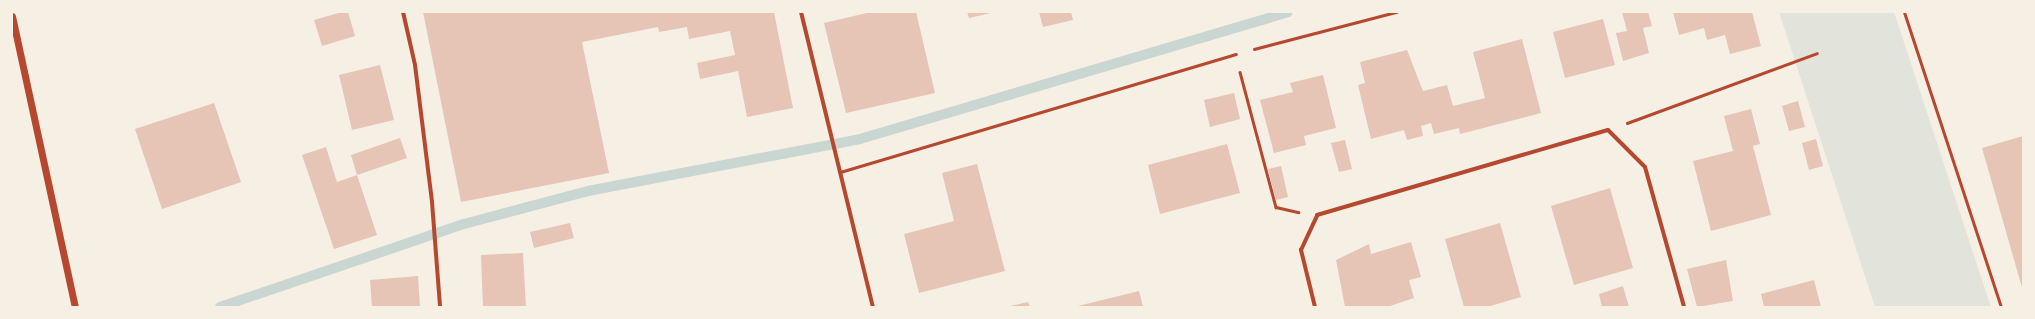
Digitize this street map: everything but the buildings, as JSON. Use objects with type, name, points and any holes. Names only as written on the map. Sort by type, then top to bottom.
[{"type":"street","points":[[403,12],[415,65],[432,202],[440,307]]},
{"type":"street","points":[[801,12],[824,113],[873,307]]},
{"type":"street","points":[[12,16],[75,307]]},
{"type":"street","points":[[1315,307],[1301,250],[1317,216],[1608,130],[1644,167],[1684,307]]},
{"type":"lane","points":[[1904,12],[2001,307]]},
{"type":"lane","points":[[840,172],[1236,54]]},
{"type":"path","points":[[1317,216],[1276,207],[1236,54],[1396,12]]},
{"type":"path","points":[[1608,130],[1817,53]]},
{"type":"shaded area","points":[[1779,12],[1894,12],[1991,307],[1875,307]]},
{"type":"waterway","points":[[220,307],[464,224],[588,191],[860,139],[1288,12]]}]
